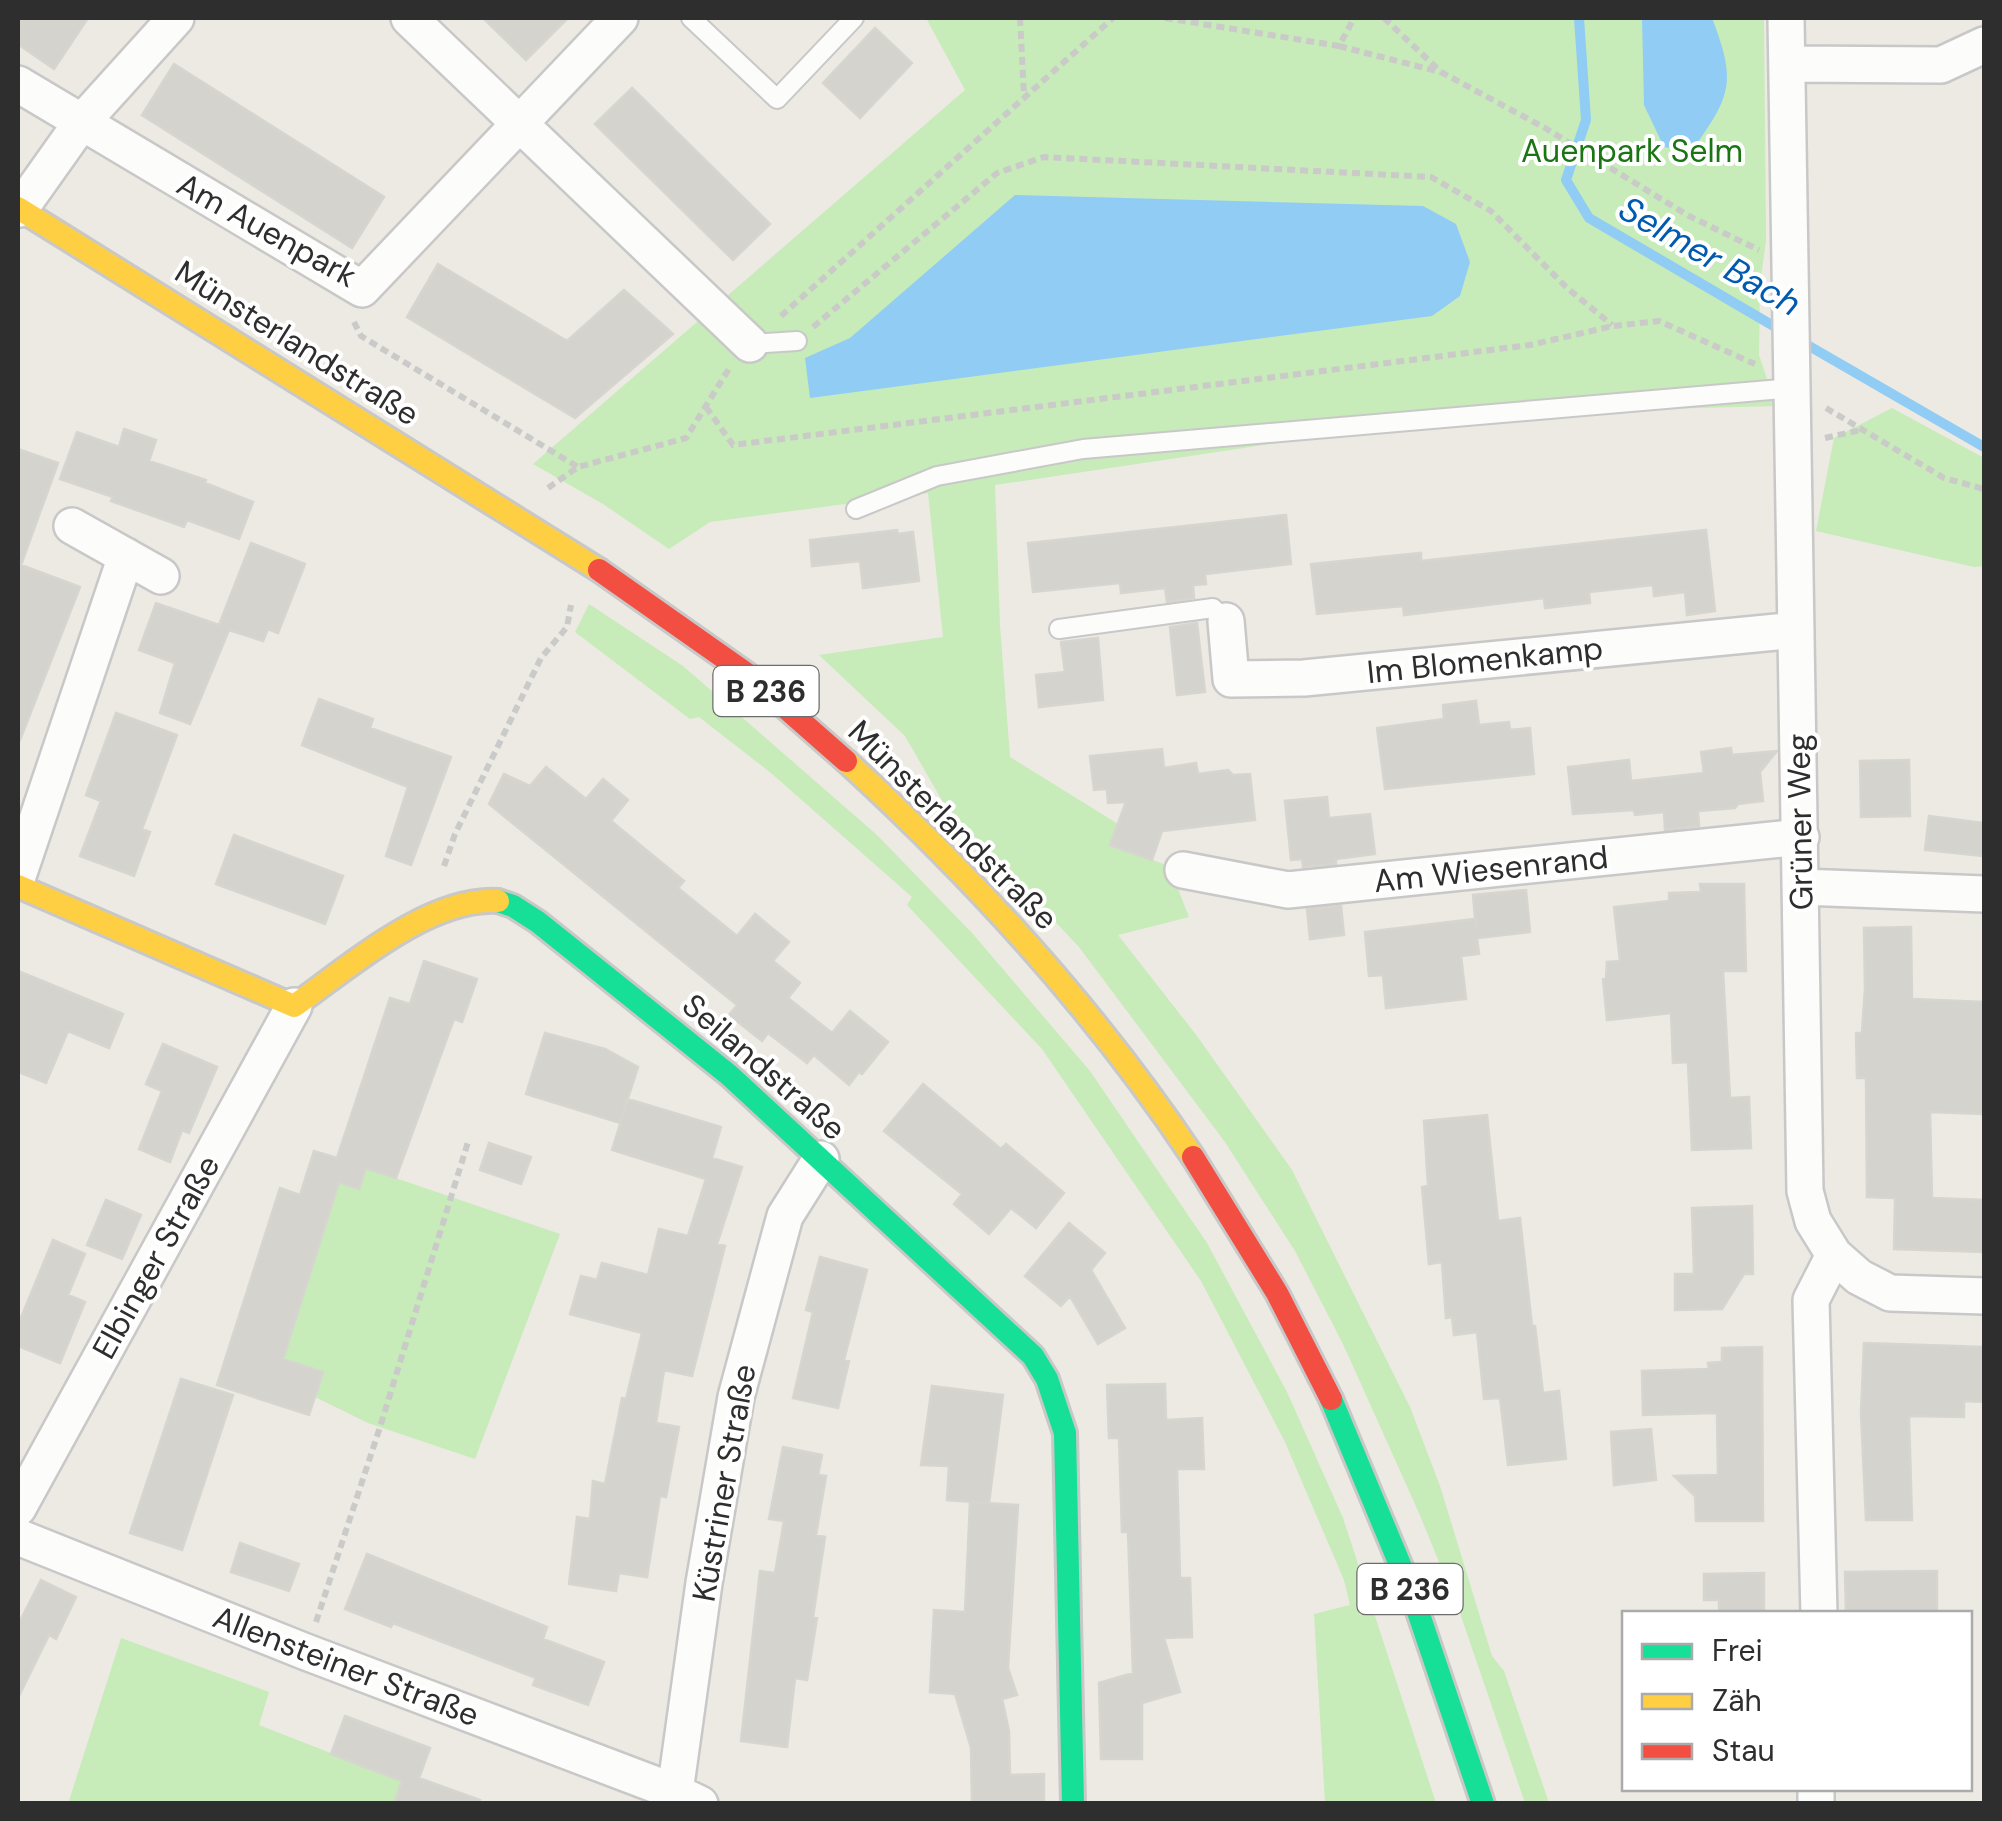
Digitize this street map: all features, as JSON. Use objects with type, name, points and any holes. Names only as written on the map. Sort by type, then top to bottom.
[{"type":"main road","name":"Münsterlandstraße","points":[[18,209],[591,564],[751,678],[872,783],[994,901],[1169,1118],[1228,1209],[1322,1380],[1372,1489],[1425,1628],[1483,1804]]},
{"type":"main road","points":[[18,886],[294,1006]]},
{"type":"main road","name":"Seilandstraße","points":[[294,1006],[427,916],[471,901],[504,902],[538,922],[729,1075],[1033,1356],[1058,1408],[1065,1433],[1073,1804]]},
{"type":"street","points":[[18,209],[81,123],[176,18]]},
{"type":"street","points":[[409,18],[750,344]]},
{"type":"street","name":"Am Auenpark","points":[[18,84],[362,289],[620,18]]},
{"type":"street","name":"Grüner Weg","points":[[1786,18],[1805,1191],[1813,1221],[1834,1255]]},
{"type":"street","points":[[1786,64],[1940,65],[1984,46]]},
{"type":"street","points":[[72,526],[161,576]]},
{"type":"street","points":[[18,876],[126,556]]},
{"type":"street","name":"Im Blomenkamp","points":[[1226,621],[1231,679],[1304,678],[1796,630]]},
{"type":"street","name":"Am Wiesenrand","points":[[1183,870],[1288,890],[1801,837]]},
{"type":"street","points":[[1802,887],[1984,894]]},
{"type":"street","name":"Elbinger Straße","points":[[18,1508],[294,1006]]},
{"type":"street","name":"Küstriner Straße","points":[[687,1798],[704,1583],[736,1397],[785,1216],[820,1159]]},
{"type":"street","points":[[1819,1611],[1811,1300],[1834,1255],[1858,1277],[1890,1293],[1984,1296]]},
{"type":"street","name":"Allensteiner Straße","points":[[18,1537],[687,1798]]},
{"type":"lane","points":[[691,18],[777,99],[854,18]]},
{"type":"lane","points":[[750,344],[797,341]]},
{"type":"lane","points":[[856,510],[936,476],[1083,448],[1793,380]]},
{"type":"lane","points":[[1059,629],[1213,608],[1226,621]]},
{"type":"path","points":[[1020,18],[1024,96]]},
{"type":"path","points":[[525,522],[550,485],[578,467],[686,438],[736,359],[750,344],[1113,18]]},
{"type":"path","points":[[1165,18],[1339,46],[1441,72],[1544,128],[1689,216],[1788,263]]},
{"type":"path","points":[[1339,46],[1354,18]]},
{"type":"path","points":[[1384,18],[1441,72]]},
{"type":"path","points":[[797,341],[997,172],[1044,156],[1432,177],[1491,211],[1566,287],[1613,326]]},
{"type":"path","points":[[362,289],[352,318],[361,336],[578,467]]},
{"type":"path","points":[[706,407],[732,445],[1530,345],[1613,326],[1659,321],[1793,380],[1944,478],[1984,489]]},
{"type":"path","points":[[427,916],[454,834],[541,658],[566,628],[574,589],[591,564]]},
{"type":"path","points":[[306,1652],[468,1142]]},
{"type":"green space","name":"Auenpark Selm","points":[[926,18],[1764,18],[1766,240],[1760,285],[1759,355],[1776,406],[1662,409],[1284,442],[995,485],[1010,757],[1118,824],[1111,845],[1169,866],[1189,917],[1118,935],[1197,1036],[1292,1170],[1410,1407],[1440,1486],[1492,1656],[1504,1671],[1549,1803],[1525,1803],[1460,1613],[1419,1513],[1343,1344],[1295,1251],[1225,1142],[1079,947],[944,804],[905,736],[819,655],[943,637],[928,493],[710,522],[669,549],[603,504],[533,464],[965,90]]},
{"type":"green space","points":[[1892,408],[1984,458],[1984,566],[1974,567],[1816,531],[1834,438]]},
{"type":"green space","points":[[589,604],[683,666],[877,835],[972,933],[1090,1071],[1207,1243],[1287,1392],[1343,1518],[1436,1803],[1325,1803],[1314,1614],[1350,1605],[1344,1580],[1285,1442],[1201,1281],[1042,1049],[907,905],[912,897],[771,773],[699,717],[690,719],[575,632]]},
{"type":"green space","points":[[366,1168],[560,1234],[475,1459],[368,1423],[315,1397],[322,1371],[282,1361],[340,1182],[359,1189]]},
{"type":"green space","points":[[121,1638],[269,1692],[259,1725],[402,1781],[394,1803],[68,1804]]},
{"type":"water","points":[[1642,18],[1712,18],[1725,58],[1726,88],[1715,117],[1691,152],[1664,147],[1644,105]]},
{"type":"water","points":[[1015,195],[1423,206],[1456,224],[1470,262],[1460,296],[1432,316],[810,398],[805,358],[850,338]]},
{"type":"building","points":[[18,18],[88,18],[54,69],[18,44]]},
{"type":"building","points":[[483,18],[568,18],[526,60]]},
{"type":"building","points":[[875,28],[912,63],[860,118],[823,83]]},
{"type":"building","points":[[174,64],[384,197],[352,248],[142,115]]},
{"type":"building","points":[[632,88],[770,224],[733,260],[595,124]]},
{"type":"building","points":[[438,264],[567,341],[624,290],[673,334],[575,418],[407,317]]},
{"type":"building","points":[[124,429],[156,440],[149,461],[206,480],[205,483],[253,502],[239,539],[187,520],[184,527],[60,479],[77,432],[119,447]]},
{"type":"building","points":[[18,449],[58,463],[21,565],[80,587],[20,740],[18,740]]},
{"type":"building","points":[[1286,515],[1291,564],[1205,574],[1206,584],[1193,585],[1194,598],[1167,602],[1165,588],[1121,593],[1120,583],[1033,592],[1028,543]]},
{"type":"building","points":[[897,530],[898,534],[913,532],[919,581],[863,588],[860,561],[812,566],[810,540]]},
{"type":"building","points":[[1706,530],[1715,611],[1687,615],[1685,592],[1654,596],[1653,585],[1589,592],[1590,603],[1545,608],[1544,598],[1404,615],[1403,606],[1317,614],[1311,564],[1421,553],[1421,561]]},
{"type":"building","points":[[251,543],[305,564],[278,633],[268,629],[263,641],[229,630],[190,724],[160,713],[175,663],[139,650],[156,603],[219,625]]},
{"type":"building","points":[[1197,623],[1205,692],[1177,695],[1170,627]]},
{"type":"building","points":[[1098,638],[1103,700],[1039,707],[1036,675],[1065,672],[1061,642]]},
{"type":"building","points":[[319,699],[373,719],[370,728],[451,757],[411,865],[386,856],[408,787],[302,745]]},
{"type":"building","points":[[1476,701],[1479,725],[1509,722],[1510,730],[1530,728],[1534,774],[1385,789],[1377,728],[1444,719],[1443,705]]},
{"type":"building","points":[[116,713],[177,735],[142,829],[150,832],[134,876],[80,856],[101,801],[86,795]]},
{"type":"building","points":[[1731,748],[1732,755],[1777,751],[1760,772],[1763,801],[1698,811],[1699,826],[1665,830],[1664,812],[1573,814],[1568,767],[1629,760],[1631,781],[1704,773],[1701,752]]},
{"type":"building","points":[[1162,749],[1164,768],[1196,763],[1198,774],[1228,770],[1233,775],[1250,774],[1255,820],[1162,831],[1152,860],[1110,845],[1126,802],[1108,803],[1107,789],[1094,790],[1090,756]]},
{"type":"building","points":[[1909,760],[1910,816],[1861,817],[1860,761]]},
{"type":"building","points":[[546,767],[586,799],[603,779],[628,800],[611,821],[684,881],[678,888],[737,936],[755,914],[789,942],[773,961],[800,983],[788,998],[832,1033],[850,1011],[888,1042],[862,1074],[859,1072],[849,1085],[814,1055],[807,1063],[768,1033],[762,1041],[729,1015],[737,1005],[489,804],[504,774],[530,786]]},
{"type":"building","points":[[1327,797],[1329,818],[1370,814],[1375,854],[1303,867],[1302,859],[1291,860],[1285,801]]},
{"type":"building","points":[[1929,816],[1984,823],[1984,856],[1925,850]]},
{"type":"building","points":[[234,835],[343,876],[325,924],[216,884]]},
{"type":"building","points":[[1700,884],[1744,884],[1746,971],[1723,971],[1730,1098],[1749,1097],[1751,1148],[1692,1150],[1688,1062],[1673,1063],[1671,1013],[1607,1020],[1603,979],[1607,962],[1620,961],[1614,907],[1669,901],[1669,893],[1701,892]]},
{"type":"building","points":[[1526,890],[1530,932],[1477,938],[1479,954],[1461,956],[1466,999],[1386,1008],[1383,975],[1369,976],[1365,932],[1475,919],[1476,928],[1473,895]]},
{"type":"building","points":[[1341,906],[1344,935],[1310,939],[1307,909]]},
{"type":"building","points":[[1911,927],[1912,999],[1984,1002],[1984,1114],[1930,1112],[1932,1198],[1983,1200],[1984,1252],[1894,1249],[1895,1198],[1867,1197],[1866,1078],[1857,1078],[1856,1033],[1862,1033],[1864,928]]},
{"type":"building","points":[[424,961],[477,979],[462,1022],[454,1019],[396,1178],[366,1168],[359,1189],[339,1182],[283,1359],[323,1372],[309,1415],[217,1385],[280,1188],[300,1195],[314,1151],[337,1158],[390,998],[410,1004]]},
{"type":"building","points":[[18,971],[123,1014],[109,1048],[68,1031],[46,1083],[18,1072]]},
{"type":"building","points":[[545,1033],[605,1049],[638,1067],[620,1123],[526,1094]]},
{"type":"building","points":[[163,1044],[217,1067],[189,1133],[182,1130],[170,1162],[139,1149],[162,1091],[146,1084]]},
{"type":"building","points":[[923,1084],[1001,1149],[1006,1144],[1064,1193],[1036,1228],[1011,1208],[989,1234],[954,1204],[962,1194],[884,1131]]},
{"type":"building","points":[[628,1099],[721,1127],[712,1158],[742,1167],[717,1244],[725,1246],[692,1376],[664,1370],[656,1423],[679,1427],[666,1497],[660,1496],[647,1577],[619,1573],[616,1591],[569,1584],[577,1517],[590,1519],[593,1481],[605,1484],[622,1398],[626,1399],[642,1333],[570,1314],[581,1276],[597,1280],[602,1263],[648,1275],[659,1229],[688,1236],[706,1179],[612,1150]]},
{"type":"building","points":[[1487,1115],[1498,1221],[1520,1218],[1543,1393],[1559,1391],[1566,1459],[1508,1465],[1500,1398],[1484,1399],[1477,1332],[1454,1335],[1452,1317],[1446,1318],[1442,1262],[1429,1264],[1422,1187],[1428,1186],[1424,1121]]},
{"type":"building","points":[[489,1143],[531,1157],[521,1184],[480,1170]]},
{"type":"building","points":[[106,1200],[141,1215],[122,1259],[87,1245]]},
{"type":"building","points":[[1752,1206],[1753,1274],[1744,1274],[1722,1309],[1675,1310],[1675,1274],[1694,1274],[1692,1208]]},
{"type":"building","points":[[1069,1223],[1105,1253],[1091,1270],[1125,1328],[1098,1344],[1070,1296],[1061,1306],[1025,1276]]},
{"type":"building","points":[[53,1240],[85,1254],[68,1295],[85,1302],[60,1363],[18,1346],[18,1325]]},
{"type":"building","points":[[820,1257],[867,1270],[844,1360],[849,1361],[838,1408],[793,1398],[813,1312],[806,1310]]},
{"type":"building","points":[[1864,1343],[1984,1347],[1984,1402],[1964,1401],[1964,1417],[1909,1416],[1912,1520],[1866,1520],[1861,1413]]},
{"type":"building","points":[[1762,1347],[1763,1521],[1696,1521],[1695,1496],[1674,1476],[1718,1475],[1717,1413],[1643,1415],[1642,1371],[1709,1369],[1708,1363],[1722,1362],[1722,1348]]},
{"type":"building","points":[[181,1379],[233,1395],[182,1550],[130,1533]]},
{"type":"building","points":[[1165,1384],[1166,1420],[1202,1418],[1204,1469],[1177,1469],[1180,1578],[1190,1578],[1192,1637],[1164,1638],[1180,1692],[1142,1703],[1142,1759],[1101,1759],[1099,1683],[1133,1673],[1128,1532],[1122,1532],[1119,1438],[1109,1438],[1107,1385]]},
{"type":"building","points":[[932,1386],[1003,1395],[989,1503],[947,1500],[949,1466],[921,1465]]},
{"type":"building","points":[[1651,1429],[1656,1480],[1614,1485],[1611,1432]]},
{"type":"building","points":[[783,1447],[822,1455],[818,1475],[826,1476],[816,1535],[825,1537],[813,1617],[817,1618],[807,1680],[795,1678],[787,1747],[741,1741],[760,1571],[775,1573],[784,1521],[769,1519]]},
{"type":"building","points":[[970,1502],[1018,1505],[1008,1668],[1017,1695],[1002,1699],[1009,1731],[1010,1775],[1044,1774],[1044,1804],[972,1804],[971,1748],[955,1694],[930,1692],[934,1610],[965,1612]]},
{"type":"building","points":[[240,1543],[299,1564],[289,1591],[231,1572]]},
{"type":"building","points":[[367,1554],[547,1627],[543,1639],[604,1662],[588,1705],[533,1685],[536,1678],[393,1623],[391,1627],[345,1609]]},
{"type":"building","points":[[1937,1571],[1937,1611],[1846,1611],[1845,1572]]},
{"type":"building","points":[[1764,1573],[1764,1611],[1719,1611],[1719,1600],[1704,1600],[1704,1574]]},
{"type":"building","points":[[41,1580],[76,1597],[56,1639],[49,1635],[18,1698],[18,1625]]},
{"type":"building","points":[[345,1716],[430,1748],[419,1778],[480,1800],[479,1804],[394,1804],[402,1781],[331,1754]]},
{"type":"waterway","name":"Selmer Bach","points":[[1579,18],[1586,120],[1566,180],[1589,218],[1782,331]]},
{"type":"waterway","name":"Selmer Bach","points":[[1797,339],[1984,447]]},
{"type":"traffic: fast","points":[[498,901],[538,922],[729,1075],[1033,1356],[1047,1379],[1065,1433],[1073,1804]]},
{"type":"traffic: fast","points":[[1331,1399],[1411,1591],[1483,1804]]},
{"type":"traffic: slow","points":[[18,208],[599,570]]},
{"type":"traffic: slow","points":[[846,761],[941,852],[1032,949],[1116,1050],[1193,1157]]},
{"type":"traffic: slow","points":[[18,886],[294,1006],[417,922],[444,910],[498,901]]},
{"type":"traffic: jam","points":[[599,570],[747,674],[846,761]]},
{"type":"traffic: jam","points":[[1193,1157],[1277,1293],[1331,1399]]}]
